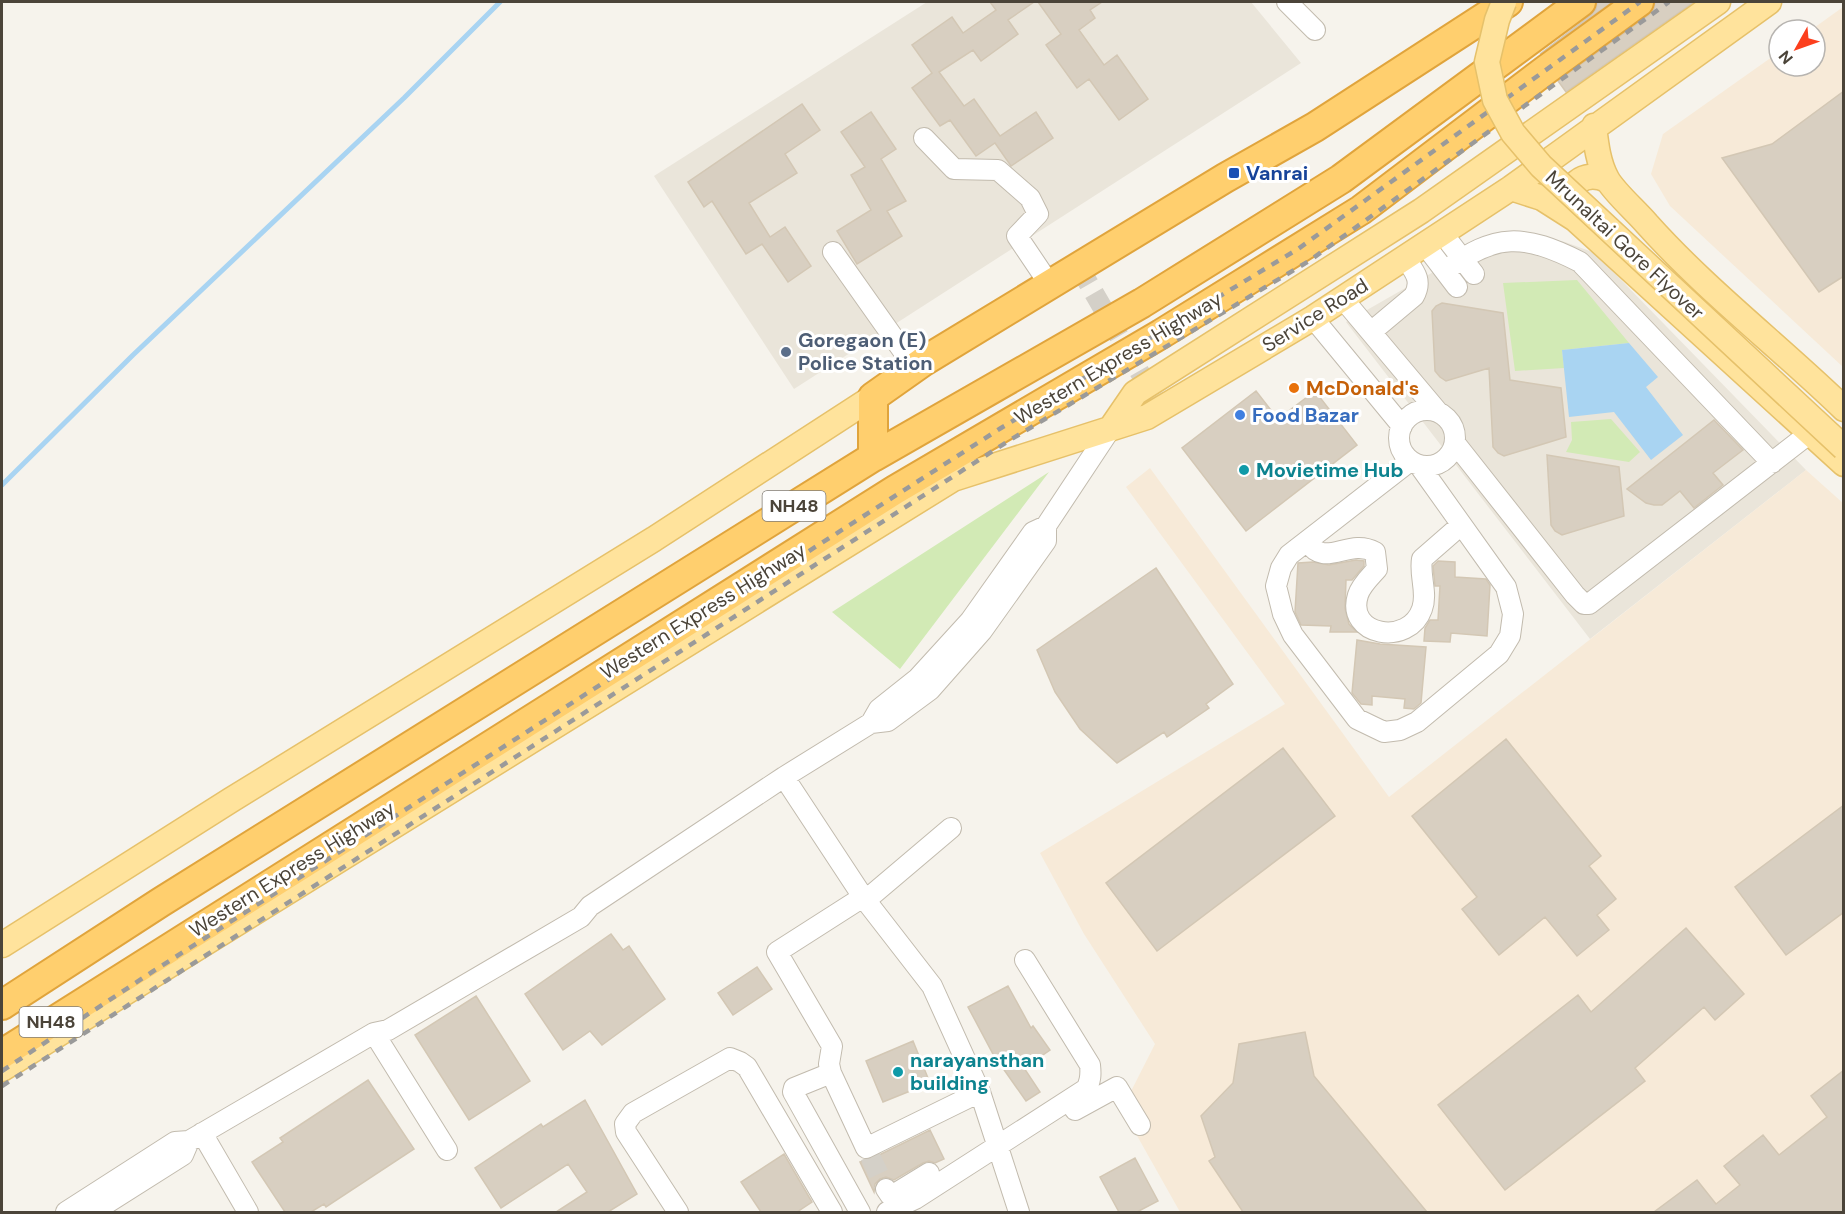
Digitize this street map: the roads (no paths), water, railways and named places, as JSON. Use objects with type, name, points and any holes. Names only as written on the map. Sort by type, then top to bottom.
[{"type":"highway","points":[[873,457],[873,397],[915,368],[1050,285],[1315,127],[1506,2]]},
{"type":"highway","name":"Western Express Highway","points":[[2,1005],[181,890],[873,457],[1142,303],[1341,179],[1581,2]]},
{"type":"highway","name":"Western Express Highway","points":[[2,1054],[895,490],[1161,334],[1361,210],[1546,69],[1639,2]]},
{"type":"main road","name":"Mrunaltai Gore Flyover","points":[[1506,2],[1497,20],[1487,62],[1495,100],[1513,133],[1541,166],[1844,448]]},
{"type":"main road","points":[[1111,428],[1135,393],[1421,211],[1718,2]]},
{"type":"main road","name":"Service Road","points":[[2,1069],[953,479],[1147,417],[1313,318],[1511,188],[1769,2]]},
{"type":"main road","points":[[1594,126],[1596,147],[1607,180]]},
{"type":"main road","points":[[1535,132],[1553,156]]},
{"type":"main road","points":[[1575,219],[1569,199],[1572,187],[1579,180],[1591,175],[1607,180],[1666,246],[1738,315],[1844,409]]},
{"type":"main road","points":[[1511,188],[1542,198],[1575,219],[1844,464]]},
{"type":"main road","points":[[2,945],[654,538],[873,397]]},
{"type":"street","points":[[1287,2],[1315,30]]},
{"type":"street","points":[[924,138],[954,169],[998,170],[1030,198],[1038,214],[1017,236],[1050,285]]},
{"type":"street","points":[[1445,271],[1471,252],[1495,242],[1518,242],[1549,248],[1580,262],[1772,463]]},
{"type":"street","points":[[1424,246],[1462,258],[1474,274]]},
{"type":"street","points":[[1424,246],[1457,287]]},
{"type":"street","points":[[1371,332],[1414,296],[1419,288],[1418,276],[1424,246]]},
{"type":"street","points":[[833,252],[915,368]]},
{"type":"street","points":[[1592,272],[1611,252]]},
{"type":"street","points":[[1343,299],[1438,412],[1452,424],[1456,434],[1452,453],[1438,465],[1429,467],[1415,463]]},
{"type":"street","points":[[1313,318],[1402,426]]},
{"type":"street","points":[[1415,463],[1289,555],[1281,568],[1276,586],[1283,614],[1293,635],[1357,718],[1384,732],[1400,730],[1417,723],[1499,654],[1510,636],[1513,614],[1506,587],[1415,463],[1400,445],[1399,435],[1406,419],[1419,411],[1438,412]]},
{"type":"street","points":[[66,1212],[175,1142],[196,1137],[374,1032],[382,1021],[451,987],[572,908],[590,906],[784,777],[871,723],[888,722],[976,626],[1046,542],[1047,526],[1111,428]]},
{"type":"street","points":[[1455,443],[1575,595],[1584,604],[1589,604],[1810,434]]},
{"type":"street","points":[[1307,541],[1312,549],[1322,554],[1361,547],[1374,552],[1377,569],[1357,597],[1357,609],[1361,620],[1368,628],[1379,633],[1394,633],[1417,621],[1423,608],[1425,596],[1422,559],[1461,525]]},
{"type":"street","points":[[784,777],[865,898],[932,986],[980,1092],[1019,1212]]},
{"type":"street","points":[[951,828],[865,898],[777,952],[832,1046],[829,1064],[831,1073],[868,1152],[980,1092]]},
{"type":"street","points":[[1025,960],[1090,1065],[1089,1084],[1079,1101],[1063,1117]]},
{"type":"street","points":[[374,1032],[447,1150]]},
{"type":"street","points":[[678,1212],[626,1132],[625,1124],[633,1113],[730,1058],[747,1067],[832,1212]]},
{"type":"street","points":[[831,1073],[793,1090],[860,1212]]},
{"type":"street","points":[[902,1203],[1079,1101],[1117,1087],[1140,1125]]},
{"type":"street","points":[[93,1212],[183,1155],[196,1137]]},
{"type":"street","points":[[196,1137],[248,1212]]},
{"type":"street","points":[[902,1203],[929,1173]]},
{"type":"street","points":[[886,1189],[902,1203]]},
{"type":"water","points":[[1629,343],[1658,377],[1646,387],[1683,435],[1651,460],[1614,412],[1569,417],[1562,350]]},
{"type":"waterway","points":[[2,485],[133,355],[404,98],[500,2]]},
{"type":"tunnel","points":[[1079,267],[1161,409]]},
{"type":"tunnel","points":[[870,1156],[886,1189]]},
{"type":"railway","points":[[2,1071],[152,972],[1001,428],[1298,249],[1640,2]]},
{"type":"railway","points":[[2,1086],[1010,440],[1309,261],[1669,2]]},
{"type":"place","name":"Vanrai","points":[[1234,173]]},
{"type":"place","name":"Goregaon (E) Police Station","points":[[786,352]]},
{"type":"place","name":"McDonald's","points":[[1294,388]]},
{"type":"place","name":"Food Bazar","points":[[1240,415]]},
{"type":"place","name":"Movietime Hub","points":[[1244,470]]},
{"type":"place","name":"narayansthan building","points":[[898,1072]]}]
